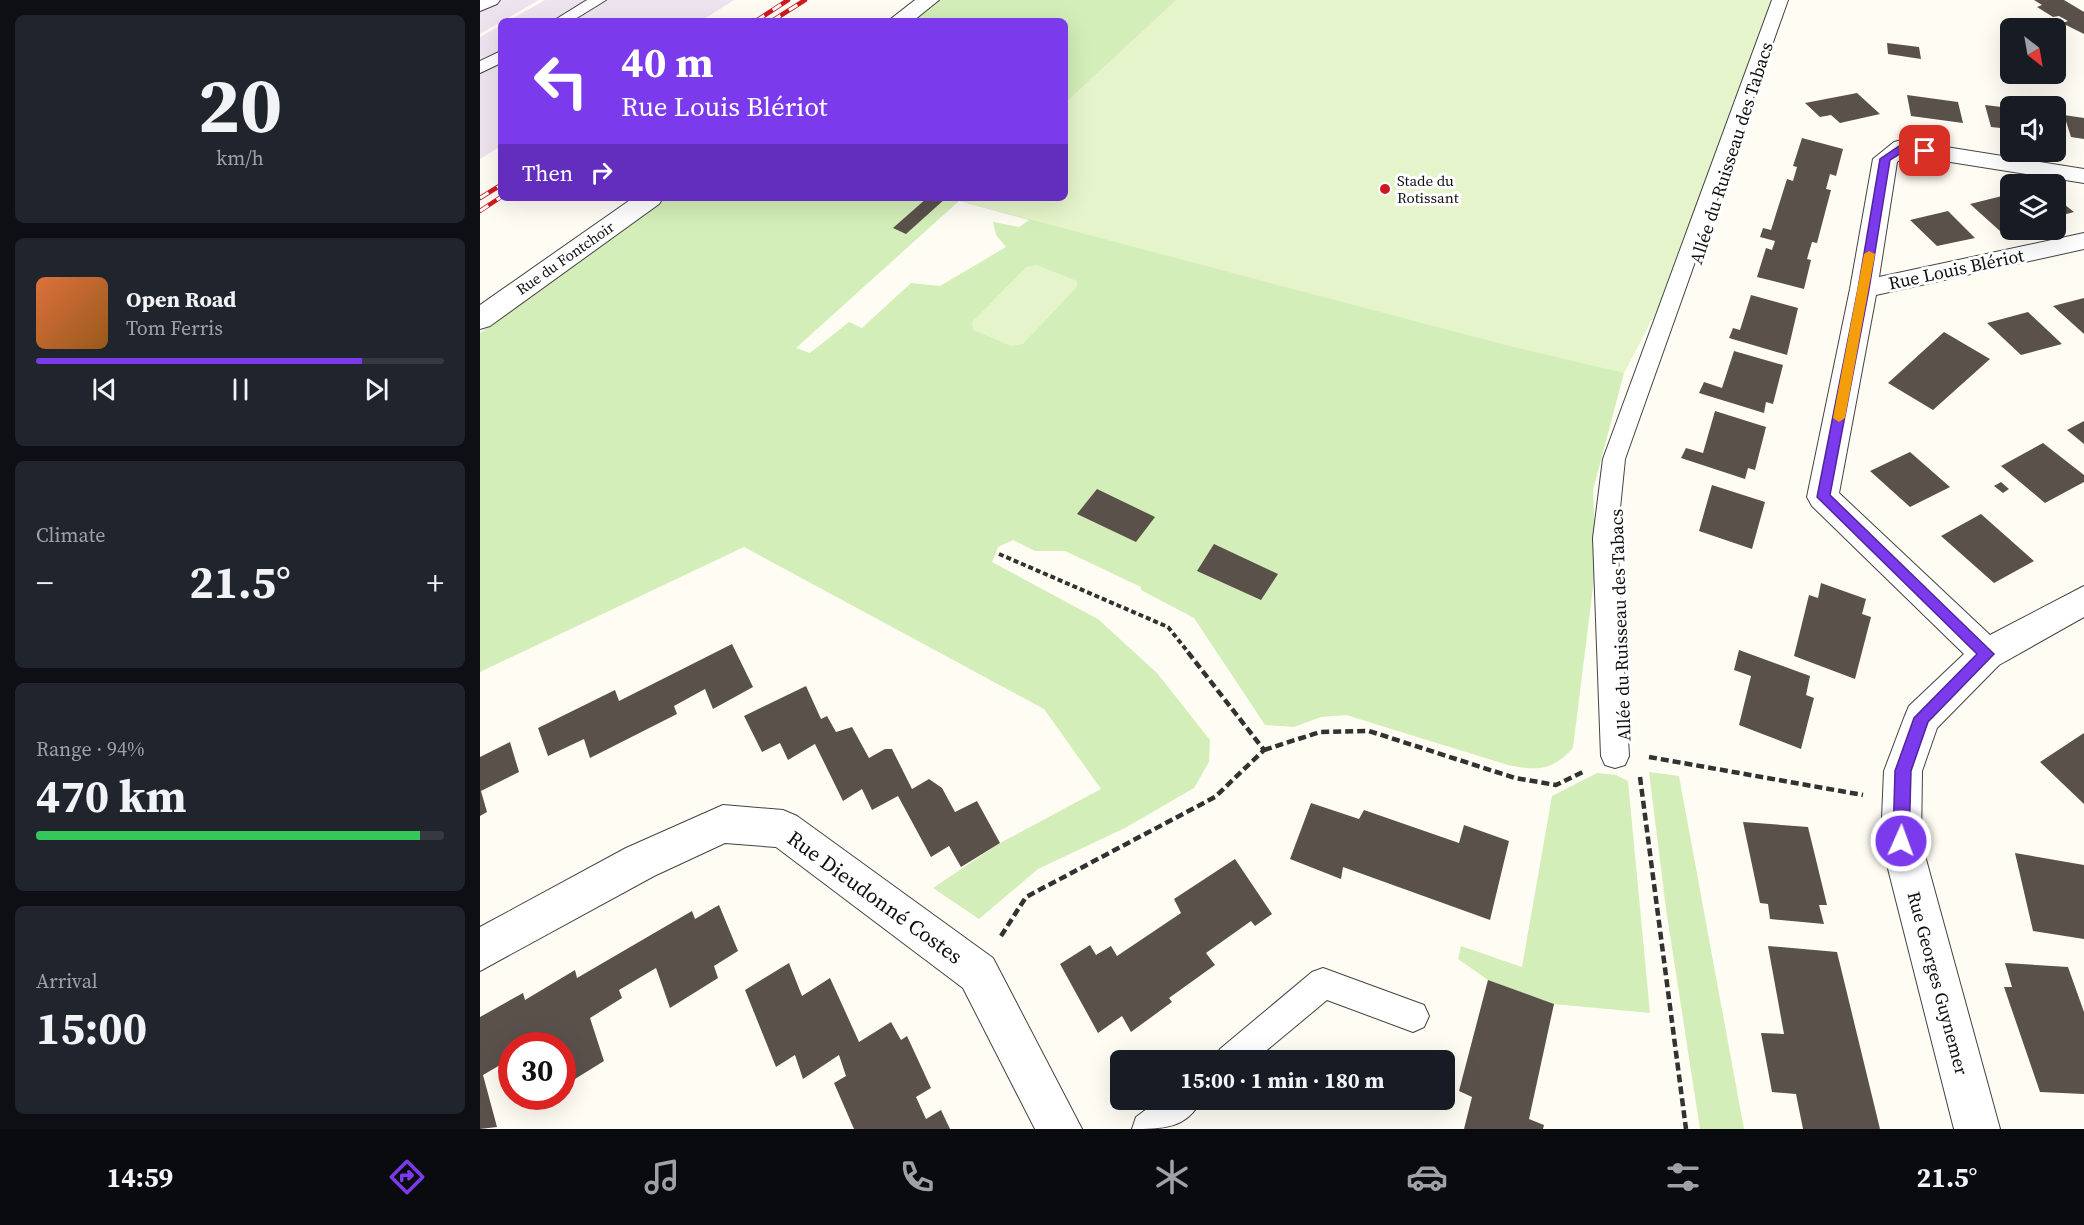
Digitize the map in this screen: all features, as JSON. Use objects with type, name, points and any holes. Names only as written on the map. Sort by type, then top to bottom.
[{"type":"street","points":[[480,5],[490,0]]},
{"type":"street","points":[[903,18],[929,0]]},
{"type":"street","name":"Rue Louis Blériot","points":[[1987,654],[1823,497],[1864,289],[1885,159],[1902,147],[2084,176]]},
{"type":"street","name":"Rue du Fontchoir","points":[[480,319],[646,201]]},
{"type":"street","name":"Rue Louis Blériot","points":[[1864,289],[2084,241]]},
{"type":"street","name":"Rue Georges Guynemer","points":[[1977,1129],[1901,841],[1903,771],[1922,718],[1987,654],[2084,600]]},
{"type":"street","name":"Rue Dieudonné Costes","points":[[480,950],[640,861],[723,824],[783,829],[978,972],[1059,1129]]},
{"type":"lane","points":[[566,18],[598,0]]},
{"type":"lane","points":[[1615,756],[1605,538],[1614,459],[1780,0]]},
{"type":"lane","points":[[480,68],[498,58]]},
{"type":"lane","points":[[1244,1050],[1323,983],[1413,1016]]},
{"type":"lane","points":[[1148,1129],[1172,1110]]},
{"type":"path","points":[[999,554],[1168,627],[1264,750]]},
{"type":"path","points":[[978,972],[1026,897],[1215,797],[1264,750],[1320,732],[1369,731],[1515,778],[1556,784],[1615,756],[1637,756],[1792,781],[1902,803]]},
{"type":"path","name":"Allée du Ruisseau des Tabacs","points":[[1637,756],[1686,1129]]},
{"type":"shaded area","points":[[480,0],[539,0],[508,18],[498,18],[498,24],[480,34]]},
{"type":"shaded area","points":[[545,0],[734,0],[706,18],[513,18]]},
{"type":"shaded area","points":[[498,27],[498,148],[480,159],[480,37]]},
{"type":"green space","points":[[939,0],[1325,0],[1708,181],[1683,237],[1656,311],[1624,373],[1593,490],[1596,563],[1573,748],[1551,765],[1536,768],[1518,767],[1346,715],[1321,717],[1294,727],[1265,725],[1194,618],[1141,590],[1141,587],[1065,551],[1035,551],[1013,540],[998,547],[992,562],[1098,619],[1157,673],[1210,740],[1209,762],[1194,788],[1125,828],[1038,869],[979,919],[933,888],[1000,843],[1101,789],[1044,709],[744,547],[480,672],[480,333],[662,201],[959,201],[1068,201],[1068,18],[914,18]],"holes":[[[959,201],[1029,220],[1019,227],[993,222],[996,235],[1006,247],[940,286],[911,283],[862,328],[849,322],[810,353],[796,348]]]},
{"type":"green space","name":"Stade du Rotissant","points":[[1176,0],[1774,0],[1708,181],[1683,237],[1656,311],[1624,373],[1509,346],[960,201],[1068,201],[1068,100]]},
{"type":"green space","points":[[1037,265],[1077,281],[1077,287],[1023,344],[1011,346],[973,330],[972,322],[1026,267]]},
{"type":"green space","points":[[1649,772],[1679,776],[1744,1129],[1700,1129],[1666,909]]},
{"type":"green space","points":[[1597,773],[1616,775],[1628,781],[1650,1013],[1554,1004],[1488,980],[1458,959],[1461,946],[1522,967],[1552,796]]},
{"type":"building","points":[[2034,0],[2064,0],[2084,12],[2084,34],[2066,25],[2068,21],[2066,18],[2053,17],[2037,7],[2042,5]]},
{"type":"building","points":[[1887,43],[1919,47],[1921,59],[1888,54]]},
{"type":"building","points":[[1857,93],[1880,114],[1840,123],[1831,115],[1820,117],[1805,103]]},
{"type":"building","points":[[1907,95],[1958,102],[1963,123],[1911,116]]},
{"type":"building","points":[[1985,105],[2000,107],[2000,128],[1991,127]]},
{"type":"building","points":[[2066,115],[2084,118],[2084,139],[2071,137]]},
{"type":"building","points":[[1802,138],[1843,149],[1836,176],[1830,174],[1826,189],[1831,190],[1817,243],[1812,242],[1807,259],[1811,260],[1804,289],[1757,277],[1766,248],[1772,250],[1775,241],[1760,237],[1763,228],[1771,230],[1787,179],[1793,181],[1797,167],[1793,166]]},
{"type":"building","points":[[2000,196],[2000,231],[1970,204]]},
{"type":"building","points":[[924,201],[943,201],[906,234],[893,228]]},
{"type":"building","points":[[2066,206],[2074,212],[2066,214]]},
{"type":"building","points":[[1948,211],[1975,238],[1937,246],[1910,220]]},
{"type":"building","points":[[1751,295],[1798,308],[1787,355],[1729,338],[1733,328],[1740,330]]},
{"type":"building","points":[[2084,298],[2084,334],[2053,306]]},
{"type":"building","points":[[2028,312],[2062,344],[2021,355],[1987,323]]},
{"type":"building","points":[[1944,332],[1990,359],[1933,410],[1888,383]]},
{"type":"building","points":[[1734,351],[1783,365],[1773,404],[1766,402],[1764,413],[1699,393],[1704,382],[1722,388]]},
{"type":"building","points":[[1715,411],[1766,427],[1755,470],[1748,468],[1745,479],[1681,458],[1686,448],[1703,453]]},
{"type":"building","points":[[2084,421],[2084,444],[2067,430]]},
{"type":"building","points":[[2043,443],[2084,475],[2084,482],[2045,503],[2001,466]]},
{"type":"building","points":[[1910,452],[1950,487],[1910,507],[1870,471]]},
{"type":"building","points":[[2001,482],[2009,489],[2003,493],[1994,486]]},
{"type":"building","points":[[1712,485],[1765,502],[1752,549],[1699,531]]},
{"type":"building","points":[[1097,489],[1155,517],[1136,542],[1077,514]]},
{"type":"building","points":[[1981,514],[2034,561],[1994,583],[1941,536]]},
{"type":"building","points":[[1214,544],[1278,574],[1261,600],[1197,571]]},
{"type":"building","points":[[1821,583],[1866,599],[1862,614],[1871,617],[1855,679],[1794,656],[1809,595],[1818,598]]},
{"type":"building","points":[[732,644],[753,687],[713,709],[705,689],[674,706],[677,714],[590,758],[584,739],[548,756],[538,728],[615,690],[619,701]]},
{"type":"building","points":[[1739,650],[1810,676],[1806,695],[1814,698],[1801,749],[1739,725],[1751,676],[1734,670]]},
{"type":"building","points":[[806,686],[821,719],[827,716],[836,732],[852,727],[869,758],[885,749],[892,749],[912,789],[929,779],[942,788],[955,812],[977,801],[1000,843],[961,867],[949,846],[931,857],[898,796],[872,810],[862,789],[843,801],[815,744],[788,760],[780,743],[762,752],[744,716]]},
{"type":"building","points":[[2084,733],[2084,804],[2040,762]]},
{"type":"building","points":[[510,742],[519,772],[481,791],[487,812],[480,816],[480,757]]},
{"type":"building","points":[[1311,803],[1359,819],[1364,810],[1459,843],[1464,825],[1509,841],[1490,920],[1343,867],[1341,879],[1290,859]]},
{"type":"building","points":[[1743,822],[1808,827],[1827,905],[1819,905],[1824,924],[1770,919],[1768,904],[1760,903]]},
{"type":"building","points":[[2015,853],[2084,865],[2084,939],[2033,931]]},
{"type":"building","points":[[1235,859],[1272,914],[1255,926],[1251,921],[1206,953],[1215,965],[1169,998],[1172,1002],[1131,1032],[1122,1016],[1098,1033],[1060,964],[1090,945],[1096,955],[1111,946],[1117,956],[1181,913],[1174,899]]},
{"type":"building","points":[[719,905],[738,951],[714,966],[718,978],[670,1008],[656,968],[619,990],[622,998],[590,1018],[604,1061],[576,1078],[576,1032],[498,1032],[498,1066],[483,1075],[497,1127],[480,1129],[480,1017],[523,993],[525,1000],[575,970],[577,978],[692,911],[695,919]]},
{"type":"building","points":[[1768,946],[1837,952],[1880,1129],[1803,1129],[1796,1094],[1772,1092],[1761,1033],[1784,1034]]},
{"type":"building","points":[[789,963],[802,996],[830,978],[859,1042],[891,1022],[901,1040],[907,1036],[931,1088],[916,1097],[926,1119],[941,1110],[950,1129],[854,1129],[834,1083],[846,1076],[839,1055],[803,1079],[795,1055],[776,1067],[745,990]]},
{"type":"building","points":[[2005,963],[2068,967],[2084,1012],[2084,1094],[2040,1092],[2004,987],[2012,987]]},
{"type":"building","points":[[1488,980],[1554,1004],[1529,1119],[1544,1125],[1543,1129],[1464,1129],[1472,1097],[1459,1091]]},
{"type":"railway","points":[[761,18],[788,0]]},
{"type":"railway","points":[[777,18],[805,0]]},
{"type":"railway","points":[[480,198],[498,187]]},
{"type":"railway","points":[[480,211],[498,199]]},
{"type":"slow traffic","points":[[1839,418],[1869,254]]},
{"type":"place","name":"Stade du Rotissant","points":[[1385,189]]},
{"type":"route","points":[[1901,841],[1903,771],[1922,718],[1987,654],[1823,497],[1864,289],[1885,159],[1902,147],[1925,151]]}]
